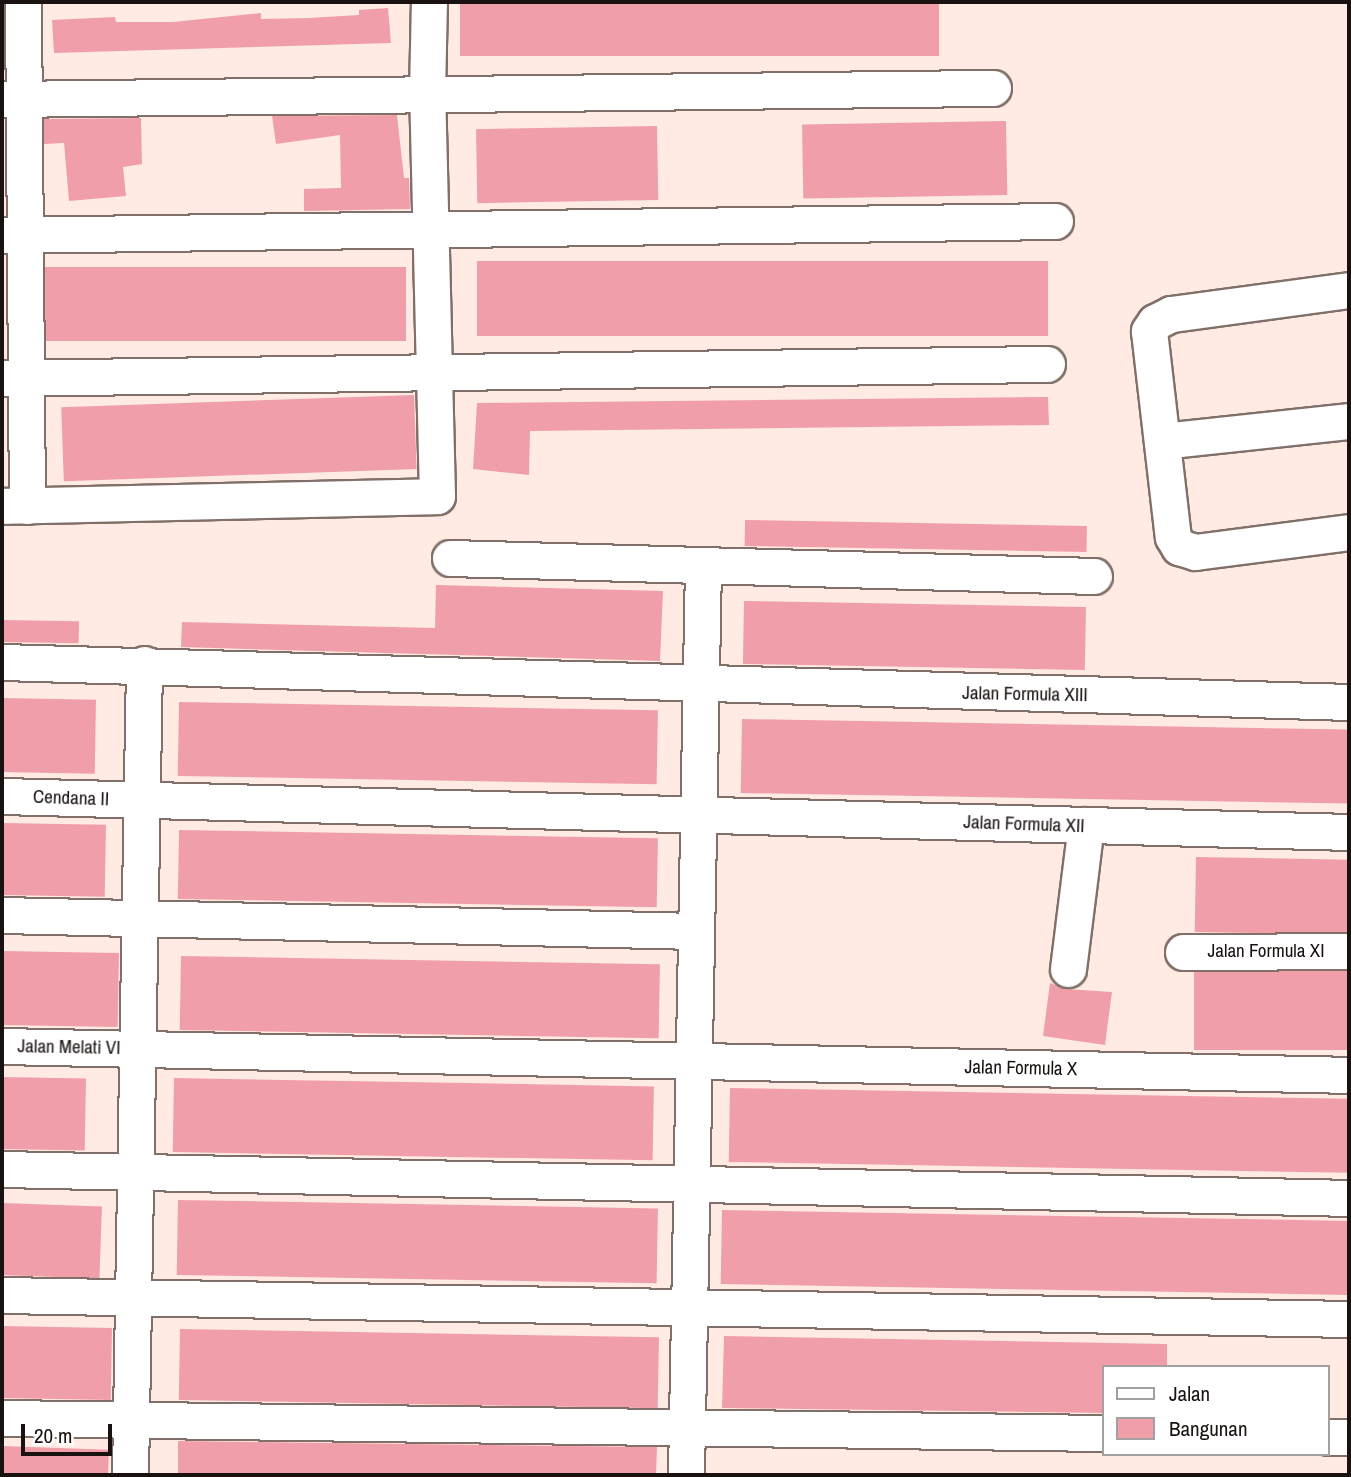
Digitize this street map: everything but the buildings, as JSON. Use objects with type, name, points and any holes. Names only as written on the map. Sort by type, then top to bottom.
[{"type":"street","points":[[23,2],[12,99],[15,506],[430,499],[439,491],[429,230],[429,2]]},
{"type":"street","points":[[12,99],[993,88]]},
{"type":"street","points":[[13,235],[1055,221]]},
{"type":"street","points":[[1349,289],[1171,314],[1155,322],[1149,331],[1173,537],[1179,547],[1195,552],[1349,532]]},
{"type":"street","points":[[14,378],[1047,364]]},
{"type":"street","points":[[1162,441],[1349,421]]},
{"type":"street","points":[[450,558],[1094,576]]},
{"type":"street","points":[[686,1475],[703,565]]},
{"type":"street","name":"Jalan Formula XIII","points":[[2,663],[144,664],[701,685],[1349,702]]},
{"type":"street","points":[[130,1475],[144,664]]},
{"type":"street","name":"Cendana II","points":[[2,796],[698,815]]},
{"type":"street","name":"Jalan Formula XII","points":[[698,815],[1349,832]]},
{"type":"street","points":[[1068,969],[1086,825]]},
{"type":"street","points":[[2,915],[696,931]]},
{"type":"street","name":"Jalan Formula XI","points":[[1183,951],[1349,951]]},
{"type":"street","name":"Jalan Melati VI","points":[[2,1046],[694,1061]]},
{"type":"street","name":"Jalan Formula X","points":[[694,1061],[1349,1075]]},
{"type":"street","points":[[2,1169],[1349,1198]]},
{"type":"street","points":[[2,1295],[1349,1319]]},
{"type":"street","points":[[2,1418],[1102,1433]]},
{"type":"street","points":[[1330,1437],[1349,1437]]}]
